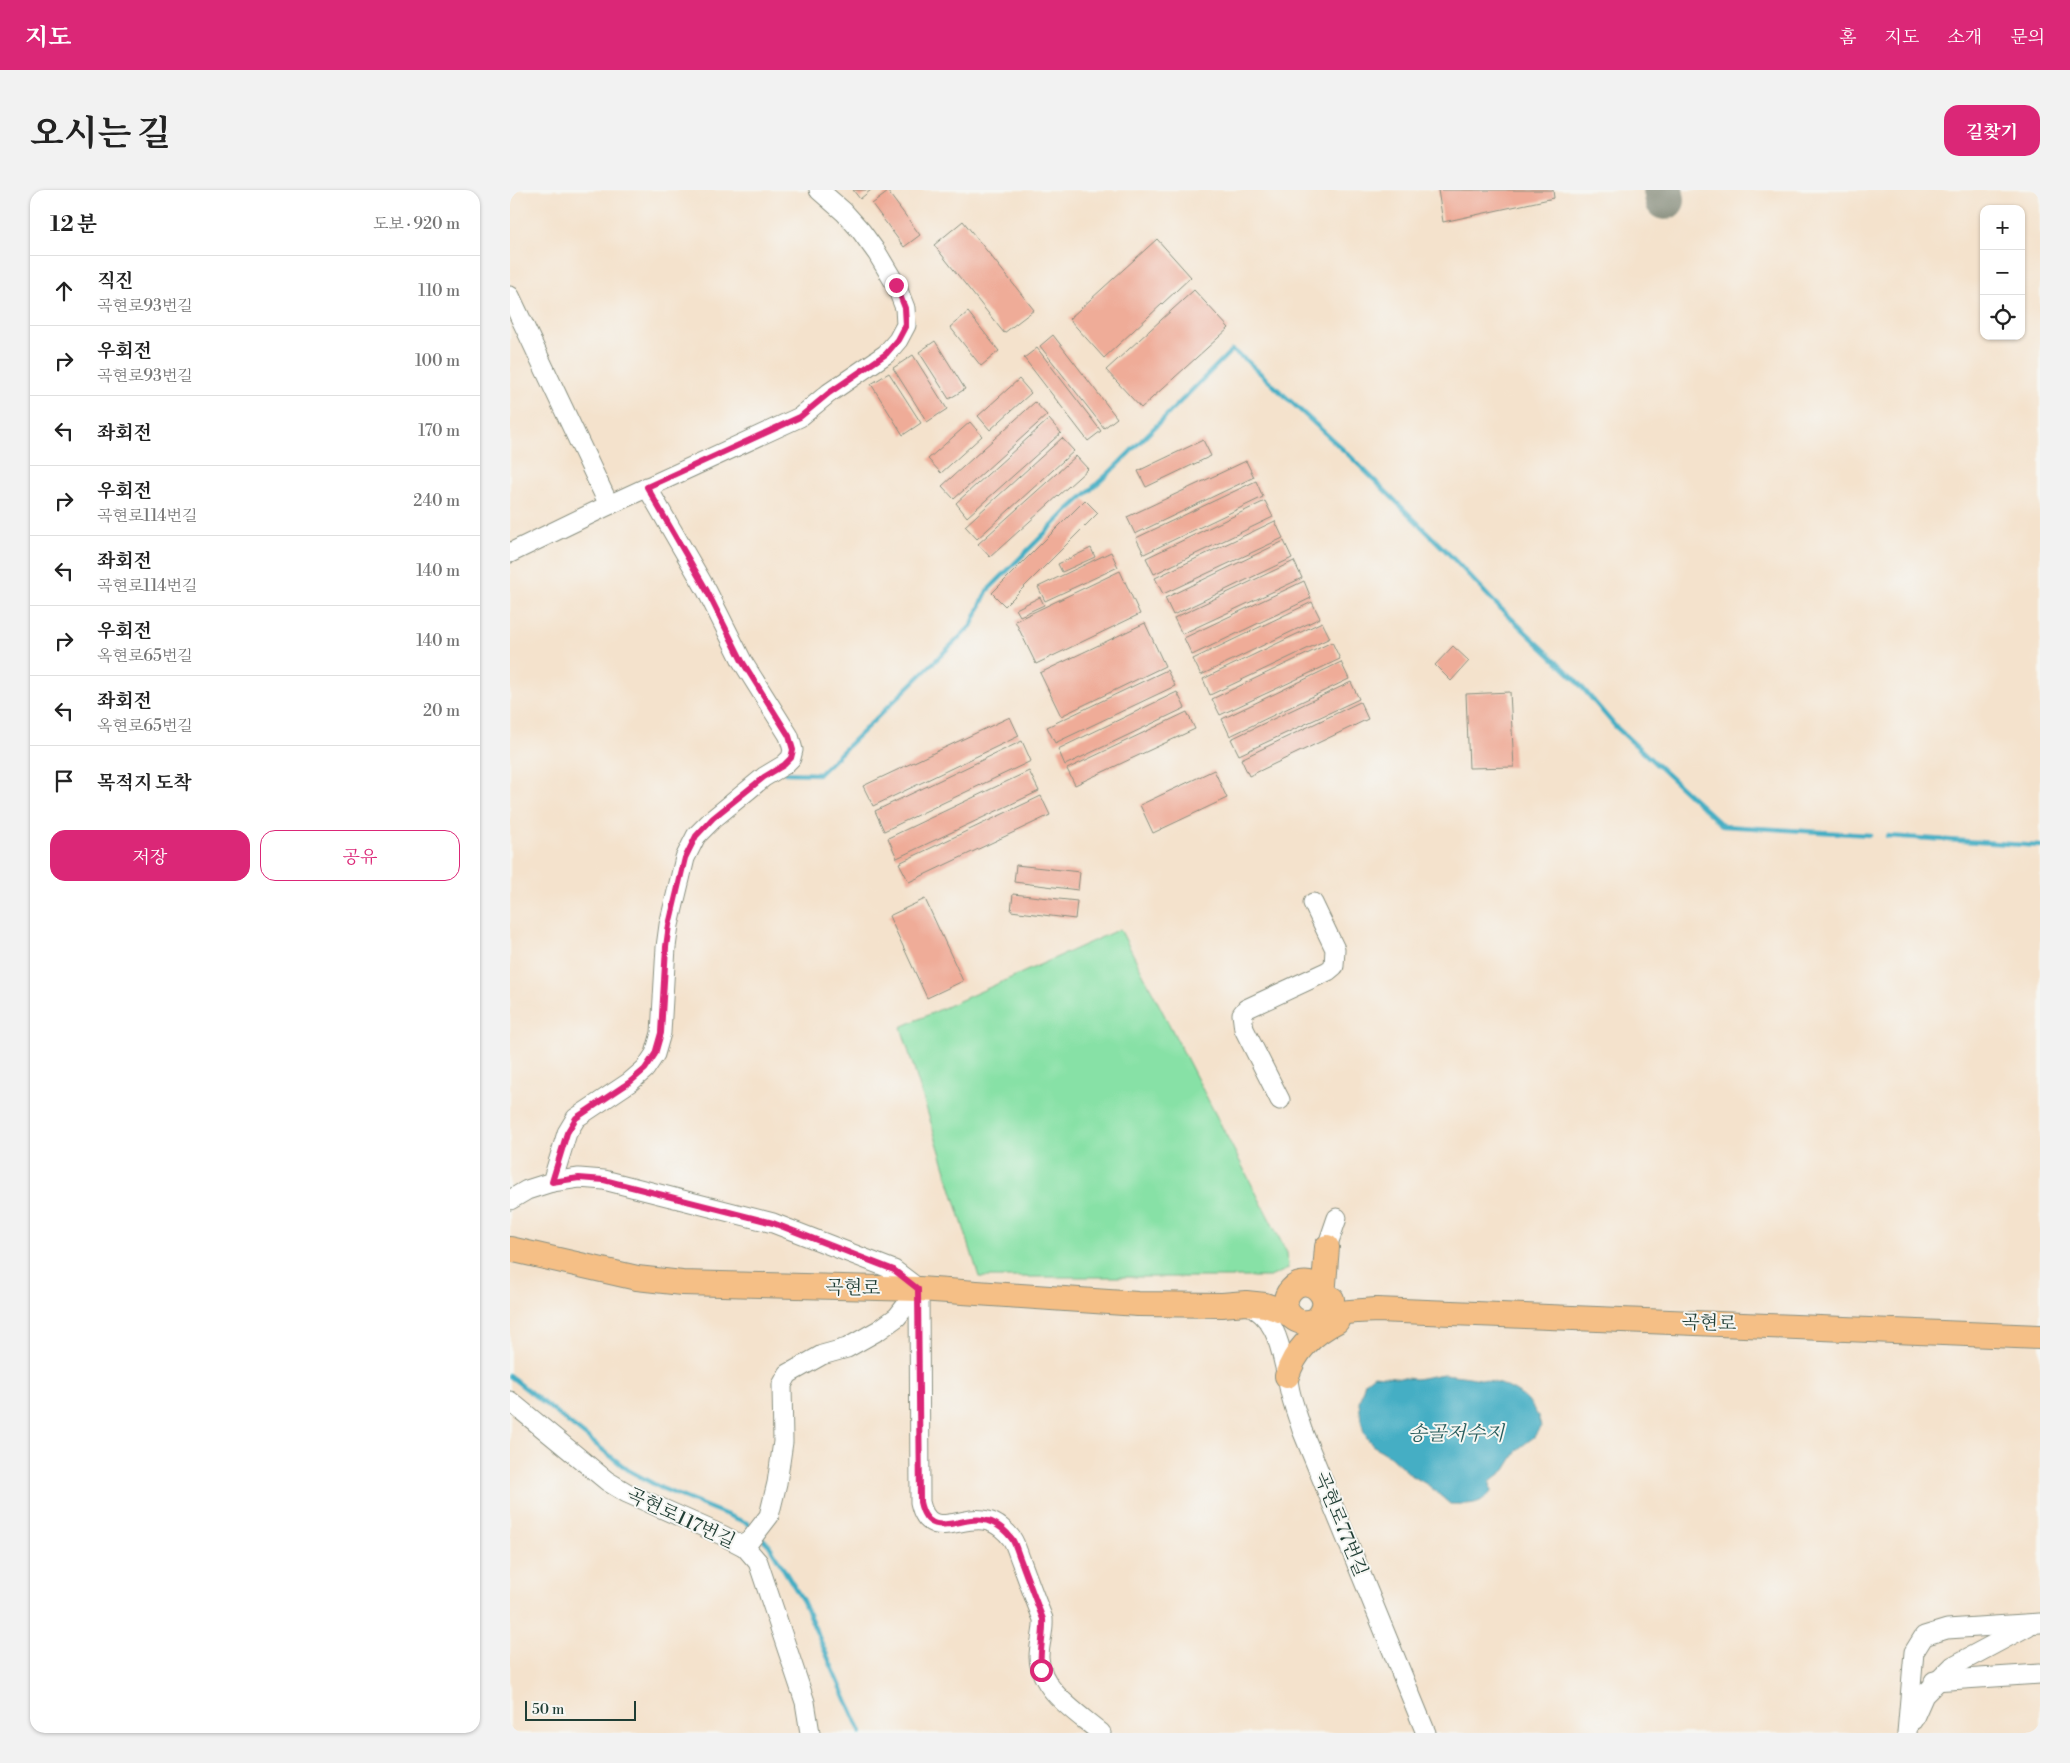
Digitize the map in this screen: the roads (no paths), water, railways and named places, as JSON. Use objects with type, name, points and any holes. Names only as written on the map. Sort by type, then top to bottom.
[{"type":"main road","points":[[1246,1303],[1274,1296],[1297,1282],[1317,1264],[1327,1247]]},
{"type":"main road","points":[[1317,1319],[1324,1309],[1323,1296],[1327,1247]]},
{"type":"main road","points":[[1327,1247],[1332,1273],[1342,1289],[1350,1297],[1377,1310]]},
{"type":"main road","name":"곡현로","points":[[510,1249],[593,1270],[637,1278],[744,1286],[918,1289],[1138,1304],[1222,1306],[1246,1303],[1265,1305],[1288,1313],[1298,1322],[1305,1323],[1317,1319]]},
{"type":"main road","points":[[1297,1282],[1309,1284],[1320,1290],[1323,1296],[1377,1310]]},
{"type":"main road","points":[[1288,1313],[1286,1301],[1297,1282]]},
{"type":"main road","name":"곡현로","points":[[1377,1310],[2040,1337]]},
{"type":"main road","points":[[1317,1319],[1333,1314],[1377,1310]]},
{"type":"main road","points":[[1287,1376],[1296,1355],[1320,1331],[1354,1314],[1377,1310]]},
{"type":"street","points":[[510,553],[608,505],[800,417],[829,393],[886,354],[898,340],[906,325],[905,308],[896,285],[877,253],[861,232],[844,212],[819,190]]},
{"type":"street","points":[[510,296],[608,505]]},
{"type":"street","points":[[552,1182],[567,1133],[576,1118],[630,1082],[645,1069],[655,1054],[661,1033],[669,925],[685,858],[696,836],[713,818],[764,777],[784,765],[791,758],[793,750],[789,736],[742,661],[707,591],[647,487]]},
{"type":"street","points":[[1280,1100],[1244,1030],[1242,1014],[1246,1009],[1328,971],[1334,966],[1335,950],[1313,902]]},
{"type":"street","points":[[510,1200],[528,1190],[552,1182],[579,1178],[604,1180],[773,1223],[894,1270],[918,1289]]},
{"type":"street","points":[[1327,1247],[1337,1218]]},
{"type":"street","points":[[745,1547],[769,1516],[777,1483],[783,1442],[782,1385],[788,1374],[822,1355],[847,1348],[879,1330],[897,1317],[918,1289]]},
{"type":"street","points":[[918,1289],[920,1502],[923,1513],[930,1521],[941,1526],[975,1520],[988,1521],[1000,1527],[1013,1540],[1043,1619],[1044,1631],[1039,1656],[1041,1670],[1057,1696],[1101,1733]]},
{"type":"street","points":[[1246,1303],[1263,1314],[1271,1325],[1277,1336],[1287,1376]]},
{"type":"street","points":[[1287,1376],[1285,1325],[1288,1313]]},
{"type":"street","name":"곡현로77번길","points":[[1317,1319],[1300,1336],[1290,1352],[1287,1376],[1302,1430],[1426,1733]]},
{"type":"street","name":"곡현로117번길","points":[[510,1401],[607,1481],[627,1493],[745,1547],[758,1562],[805,1702],[810,1733]]},
{"type":"street","points":[[1907,1733],[1924,1695],[1953,1666],[2037,1623]]},
{"type":"street","points":[[1907,1733],[1914,1652],[1924,1636],[1947,1629],[2037,1623]]},
{"type":"street","points":[[1911,1682],[2040,1674]]},
{"type":"water","name":"송골저수지","points":[[1443,1374],[1481,1379],[1507,1387],[1528,1401],[1536,1413],[1541,1426],[1534,1437],[1518,1449],[1505,1470],[1490,1482],[1491,1492],[1487,1497],[1478,1502],[1450,1504],[1428,1485],[1411,1475],[1390,1456],[1372,1445],[1364,1433],[1359,1402],[1365,1382],[1374,1375],[1416,1379]]},
{"type":"waterway","points":[[785,773],[819,774],[971,626],[987,591],[1232,350],[1247,361],[1352,458],[1449,554],[1494,602],[1575,679],[1615,726],[1723,826],[1870,835]]},
{"type":"waterway","points":[[1887,836],[2040,846]]},
{"type":"waterway","points":[[510,1376],[628,1470],[661,1488],[747,1523],[754,1530]]},
{"type":"waterway","points":[[759,1535],[769,1545],[803,1601],[861,1733]]}]
